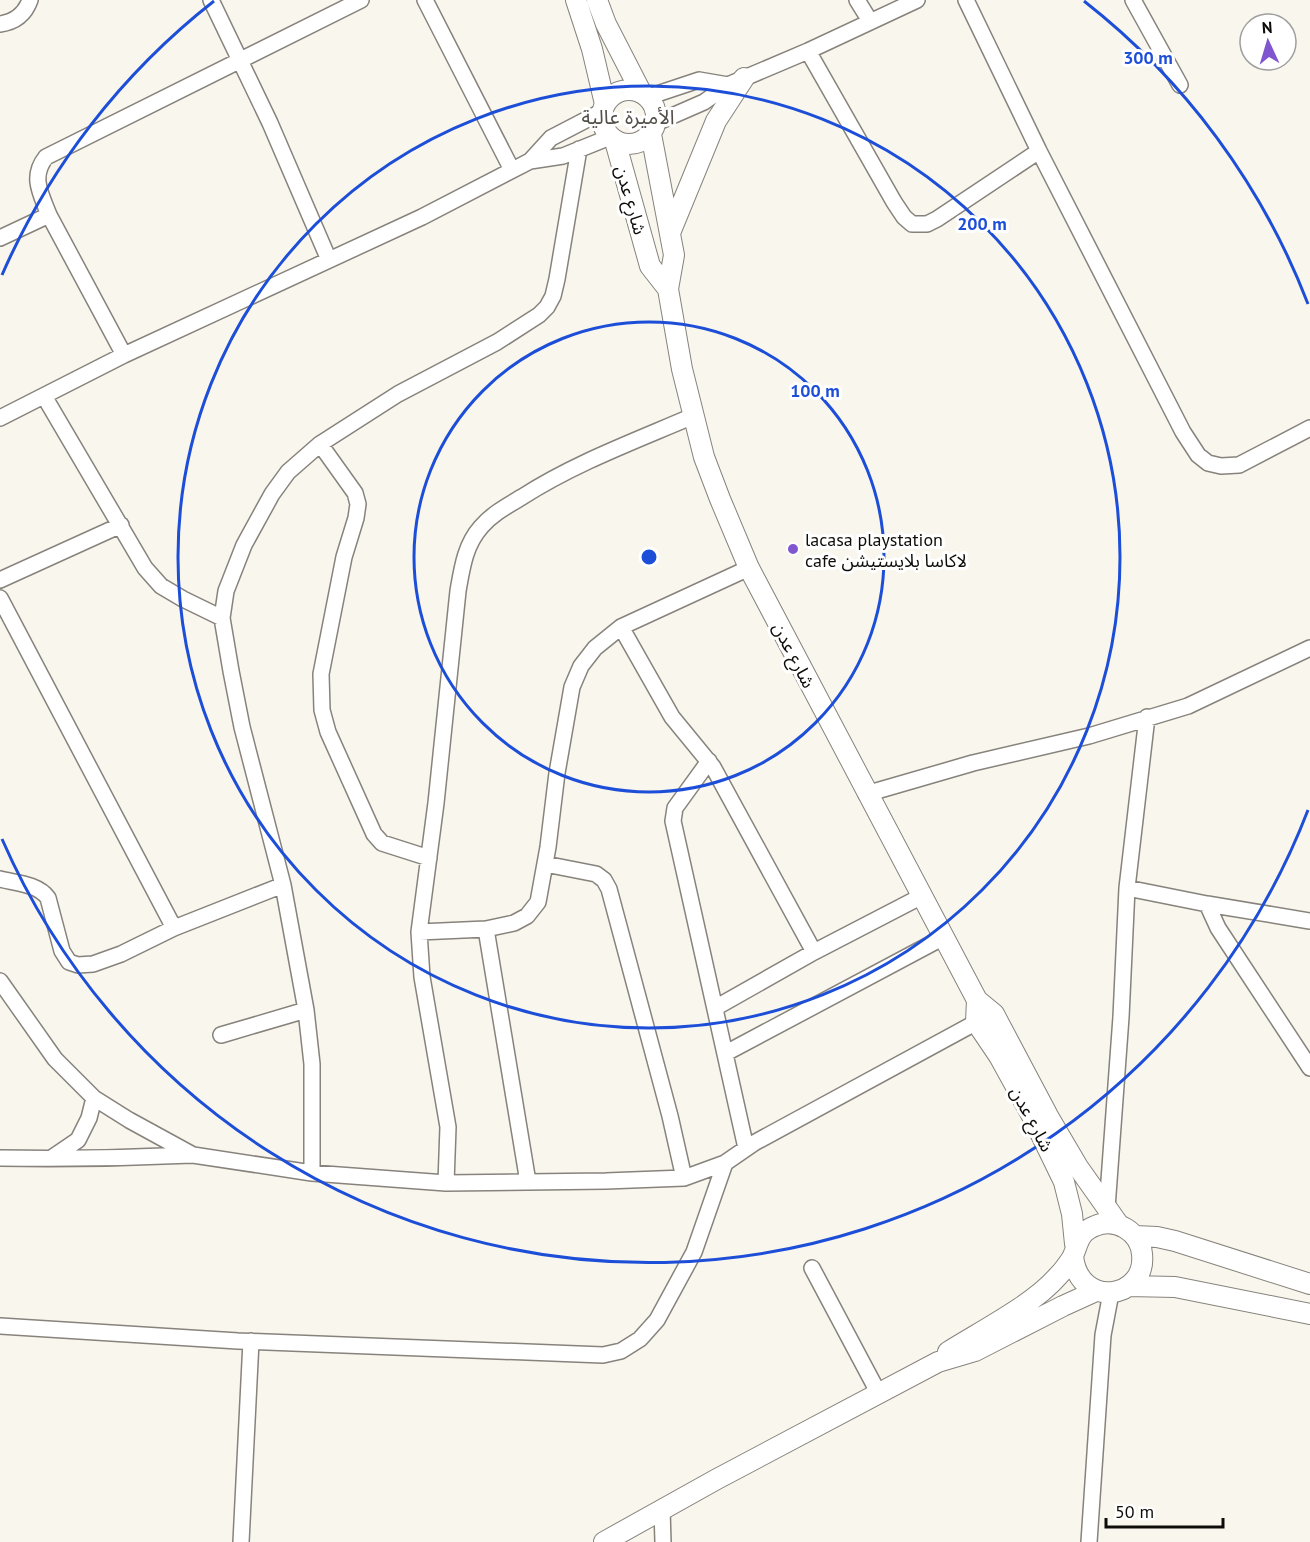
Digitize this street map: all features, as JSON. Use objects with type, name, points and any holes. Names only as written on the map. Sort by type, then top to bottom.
[{"type":"street","points":[[0,24],[8,23],[20,16],[30,0]]},
{"type":"street","points":[[211,0],[291,171],[329,260]]},
{"type":"street","points":[[124,355],[49,215],[39,191],[37,176],[39,166],[46,157],[361,0]]},
{"type":"street","points":[[425,0],[512,171]]},
{"type":"street","points":[[576,0],[590,40],[604,107],[603,125],[612,139],[628,145],[641,142],[654,128],[704,102],[736,81],[808,51],[917,0]]},
{"type":"street","points":[[597,0],[606,24],[644,95],[653,104],[657,114],[654,128]]},
{"type":"street","points":[[857,0],[870,21]]},
{"type":"street","points":[[966,0],[1038,151],[1183,432],[1198,455],[1208,463],[1221,466],[1239,465],[1310,428]]},
{"type":"street","points":[[1133,0],[1180,85]]},
{"type":"street","points":[[808,51],[894,202],[912,224],[927,224],[937,219],[1038,151]]},
{"type":"street","points":[[0,418],[124,355],[422,217],[512,171],[530,161],[551,138],[604,107],[612,96],[621,91],[631,90],[644,95],[699,80],[736,81]]},
{"type":"street","points":[[670,233],[716,121],[736,81]]},
{"type":"street","name":"شارع عدن","points":[[654,128],[674,255],[668,289],[682,369],[708,467],[749,568],[976,1000],[994,1014],[1078,1167],[1119,1225]]},
{"type":"street","points":[[530,161],[563,156],[612,139]]},
{"type":"street","name":"شارع عدن","points":[[612,139],[650,266],[668,289]]},
{"type":"street","points":[[312,1173],[312,1064],[306,1010],[283,885],[242,727],[222,618],[226,591],[244,545],[268,501],[288,472],[320,444],[398,394],[497,342],[539,315],[547,307],[553,296],[557,279],[579,149]]},
{"type":"street","points":[[0,238],[49,215]]},
{"type":"street","points":[[44,396],[145,568],[161,586],[222,618]]},
{"type":"street","points":[[446,1183],[448,1127],[422,977],[419,932],[438,792],[458,591],[463,562],[469,544],[480,527],[494,514],[539,486],[591,459],[693,416]]},
{"type":"street","points":[[320,444],[355,493],[358,504],[344,557],[321,674],[322,710],[328,732],[374,834],[382,843],[429,858]]},
{"type":"street","points":[[0,580],[121,525]]},
{"type":"street","points":[[419,932],[486,928],[514,923],[526,916],[538,902],[572,687],[581,666],[595,648],[621,627],[749,568]]},
{"type":"street","points":[[0,598],[174,928]]},
{"type":"street","points":[[621,627],[672,717],[709,761],[814,952]]},
{"type":"street","points":[[866,794],[973,763],[1089,736],[1188,706],[1310,648]]},
{"type":"street","points":[[1107,1208],[1121,1017],[1127,888],[1147,717]]},
{"type":"street","points":[[709,761],[675,808],[673,821],[746,1148]]},
{"type":"street","points":[[545,864],[596,874],[609,888],[670,1116],[684,1178]]},
{"type":"street","points":[[0,879],[44,892],[48,898],[62,951],[69,962],[78,965],[93,964],[121,954],[174,928],[283,885]]},
{"type":"street","points":[[1127,888],[1310,921]]},
{"type":"street","points":[[715,1008],[814,952],[922,896]]},
{"type":"street","points":[[1207,904],[1218,928],[1310,1068]]},
{"type":"street","points":[[486,928],[528,1182]]},
{"type":"street","points":[[726,1053],[944,937]]},
{"type":"street","points":[[0,981],[55,1059],[94,1098],[193,1155]]},
{"type":"street","name":"شارع عدن","points":[[976,1000],[976,1022],[999,1056],[1032,1116],[1064,1182],[1072,1214],[1074,1250]]},
{"type":"street","points":[[221,1035],[306,1010]]},
{"type":"street","points":[[0,1158],[53,1157],[101,1160],[193,1155],[312,1173],[446,1183],[684,1178],[725,1163],[746,1148],[994,1014]]},
{"type":"street","points":[[53,1157],[78,1140],[89,1118],[94,1098]]},
{"type":"street","points":[[0,1326],[251,1341],[603,1354],[621,1351],[640,1339],[657,1320],[667,1304],[693,1252],[725,1163]]},
{"type":"street","points":[[604,1542],[938,1362],[975,1351],[1063,1306],[1112,1290],[1140,1271],[1143,1262],[1140,1244],[1135,1236],[1119,1225],[1110,1223],[1086,1230],[1058,1277],[1002,1319],[948,1352],[938,1362]]},
{"type":"street","points":[[1135,1236],[1175,1241],[1310,1284]]},
{"type":"street","points":[[1074,1250],[1074,1267],[1086,1286],[1112,1290],[1175,1287],[1310,1314]]},
{"type":"street","points":[[812,1268],[879,1394]]},
{"type":"street","points":[[1089,1542],[1102,1335],[1112,1290]]},
{"type":"street","points":[[241,1542],[251,1341]]},
{"type":"street","points":[[662,1509],[663,1542]]},
{"type":"place","name":"lacasa playstation cafe لاكاسا بلايستيشن","points":[[793,549]]},
{"type":"district","name":"الأميرة عالية","points":[[628,117]]}]
